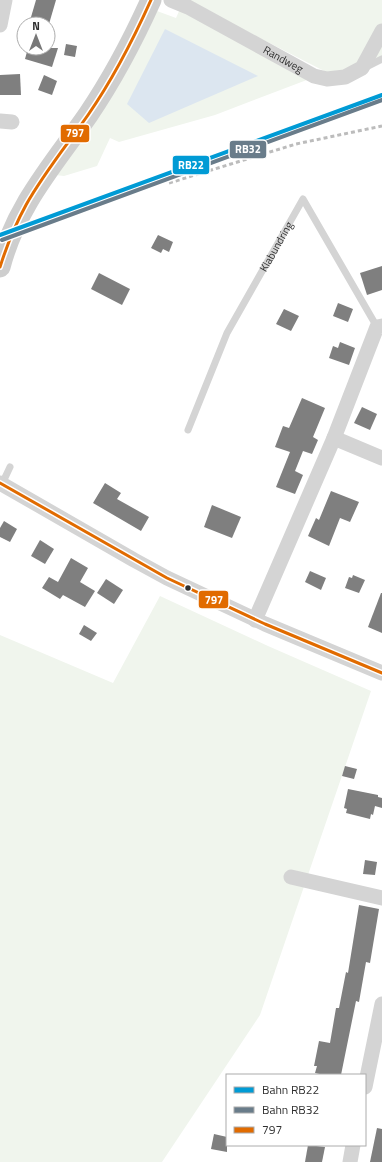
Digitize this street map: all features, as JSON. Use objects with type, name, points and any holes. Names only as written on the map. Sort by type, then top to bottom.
[{"type":"main road","points":[[0,267],[11,233],[30,195],[104,90],[123,59],[151,0]]},
{"type":"street","points":[[0,25],[5,0]]},
{"type":"street","name":"Randweg","points":[[171,0],[188,7],[314,76],[327,79],[345,77],[362,68]]},
{"type":"street","points":[[362,68],[382,31]]},
{"type":"street","name":"Klabundring","points":[[255,620],[334,438],[379,327]]},
{"type":"street","points":[[334,438],[382,458]]},
{"type":"street","points":[[1,483],[134,560],[255,620],[382,673]]},
{"type":"street","points":[[291,877],[382,898]]},
{"type":"street","points":[[366,1082],[382,1004]]},
{"type":"street","points":[[350,1162],[353,1146]]},
{"type":"lane","points":[[362,68],[382,59]]},
{"type":"lane","name":"Klabundring","points":[[188,430],[227,333],[303,199],[379,327]]},
{"type":"lane","points":[[1,483],[10,467]]},
{"type":"shaded area","points":[[186,0],[382,0],[382,56],[356,68],[328,73]]},
{"type":"shaded area","points":[[180,9],[312,78],[215,115],[119,142],[110,138],[97,166],[64,176],[55,175],[157,11],[176,18]]},
{"type":"shaded area","points":[[165,29],[258,76],[149,123],[127,104]]},
{"type":"shaded area","points":[[160,596],[268,646],[371,691],[260,1015],[162,1162],[0,1162],[0,635],[113,683]]},
{"type":"building","points":[[36,0],[56,0],[51,16],[31,16]]},
{"type":"building","points":[[66,44],[77,46],[75,57],[64,55]]},
{"type":"building","points":[[26,56],[55,56],[52,67],[25,59]]},
{"type":"building","points":[[20,74],[21,95],[0,95],[0,75]]},
{"type":"building","points":[[44,75],[57,81],[52,95],[38,90]]},
{"type":"building","points":[[158,235],[173,242],[169,252],[163,249],[161,253],[151,248]]},
{"type":"building","points":[[382,266],[382,290],[367,295],[360,273]]},
{"type":"building","points":[[99,273],[130,289],[122,305],[91,289]]},
{"type":"building","points":[[338,303],[353,309],[348,322],[333,316]]},
{"type":"building","points":[[284,309],[299,316],[291,331],[276,324]]},
{"type":"building","points":[[340,342],[355,348],[349,365],[329,358],[333,346],[338,348]]},
{"type":"building","points":[[302,398],[325,408],[313,437],[318,440],[312,454],[303,451],[295,471],[303,475],[295,494],[276,487],[290,452],[275,447],[283,426],[289,428]]},
{"type":"building","points":[[362,407],[377,414],[370,430],[354,423]]},
{"type":"building","points":[[105,483],[121,493],[117,499],[149,517],[141,531],[93,503]]},
{"type":"building","points":[[331,491],[359,502],[350,522],[340,518],[329,546],[308,536],[316,518],[319,520]]},
{"type":"building","points":[[212,505],[241,517],[232,538],[204,527]]},
{"type":"building","points":[[4,521],[17,529],[10,542],[0,537],[0,528]]},
{"type":"building","points":[[40,540],[54,549],[45,564],[31,556]]},
{"type":"building","points":[[71,558],[88,568],[80,582],[95,591],[85,607],[63,595],[60,599],[42,588],[49,577],[58,582]]},
{"type":"building","points":[[310,571],[326,578],[321,590],[305,582]]},
{"type":"building","points":[[353,575],[365,580],[359,593],[345,588],[349,577],[352,578]]},
{"type":"building","points":[[106,579],[123,590],[114,604],[97,593]]},
{"type":"building","points":[[382,593],[382,633],[368,627]]},
{"type":"building","points":[[84,625],[97,633],[91,641],[79,634]]},
{"type":"building","points":[[345,766],[357,769],[354,779],[342,776]]},
{"type":"building","points":[[348,789],[378,795],[378,797],[382,798],[382,808],[375,806],[373,815],[371,814],[370,819],[346,813],[347,809],[344,808]]},
{"type":"building","points":[[365,860],[377,862],[375,875],[363,874]]},
{"type":"building","points":[[359,905],[379,909],[370,963],[366,962],[359,1002],[356,1001],[341,1074],[315,1073],[317,1066],[314,1066],[319,1041],[330,1043],[336,1008],[339,1008],[346,972],[348,973]]},
{"type":"building","points":[[377,1128],[382,1129],[382,1162],[370,1162]]},
{"type":"building","points":[[214,1134],[226,1137],[227,1152],[211,1149]]},
{"type":"building","points":[[308,1146],[325,1147],[322,1162],[305,1162]]},
{"type":"railway","points":[[169,183],[296,144],[382,126]]},
{"type":"rail line","name":"RB22","points":[[0,235],[382,95]]},
{"type":"rail line","name":"RB32","points":[[2,240],[382,100]]},
{"type":"transit line","name":"797","points":[[0,267],[5,251],[26,205],[48,170],[88,115],[106,87],[130,44],[151,0]]},
{"type":"transit line","name":"797","points":[[0,483],[167,578],[265,624],[382,673]]}]
